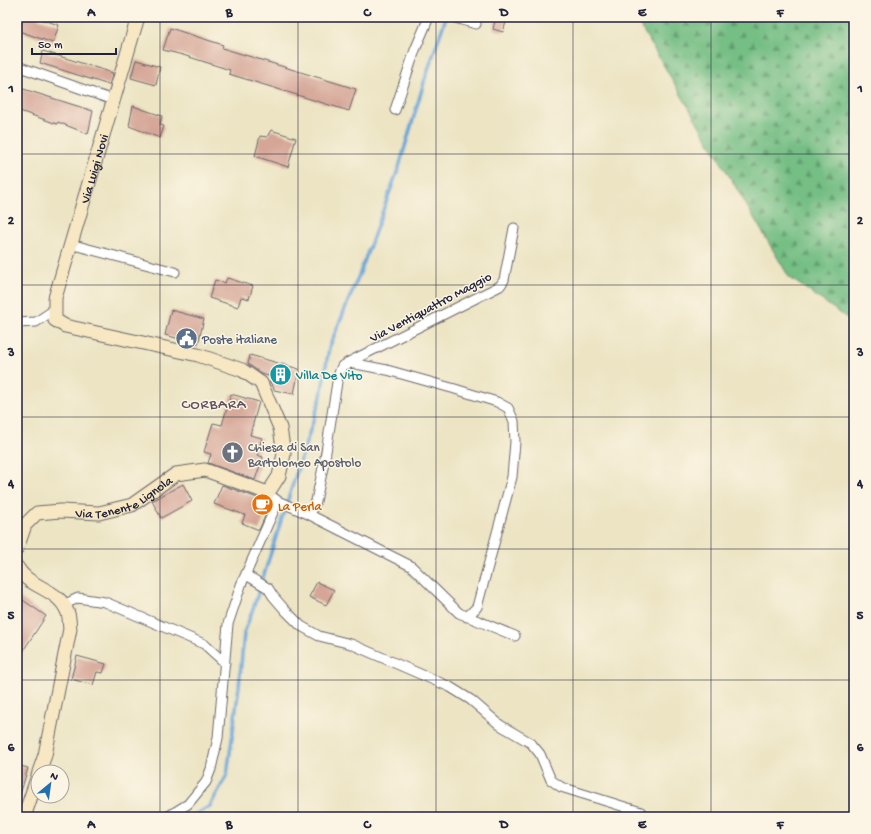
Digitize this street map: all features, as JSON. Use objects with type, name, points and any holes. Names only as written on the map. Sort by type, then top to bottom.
[{"type":"main road","name":"Via Luigi Novi","points":[[54,315],[55,298],[70,244],[138,17]]},
{"type":"main road","points":[[54,315],[66,326],[198,355],[242,370],[261,383],[280,428],[284,454],[273,497]]},
{"type":"main road","name":"Via Tenente Lignola","points":[[17,548],[25,525],[37,513],[61,510],[99,513],[132,505],[176,474],[205,470],[273,497]]},
{"type":"main road","points":[[17,567],[24,577],[57,596],[67,610],[70,629],[45,755],[42,764]]},
{"type":"main road","points":[[24,817],[30,799]]},
{"type":"street","points":[[395,110],[415,50],[429,17]]},
{"type":"street","points":[[452,17],[476,24]]},
{"type":"street","points":[[17,66],[113,100]]},
{"type":"street","name":"Via Ventiquattro Maggio","points":[[346,365],[500,286],[504,280],[514,228]]},
{"type":"street","points":[[70,244],[175,272]]},
{"type":"street","points":[[17,323],[36,322],[54,315]]},
{"type":"street","points":[[310,515],[316,501],[326,458],[338,376],[346,365],[387,370],[456,388],[497,402],[508,408],[514,421],[516,442],[512,477],[476,607],[467,617]]},
{"type":"street","points":[[168,817],[188,804],[206,782],[211,769],[217,746],[228,624],[273,497],[411,566],[459,613],[515,636]]},
{"type":"street","points":[[246,575],[268,588],[285,610],[301,626],[320,636],[351,644],[443,684],[471,700],[500,725],[531,743],[540,754],[551,780],[562,787],[641,812]]},
{"type":"street","points":[[63,605],[78,598],[105,602],[204,644],[225,663]]},
{"type":"green space","points":[[635,17],[854,17],[854,323],[789,277]]},
{"type":"building","points":[[23,17],[34,17],[59,25],[53,43],[19,31]]},
{"type":"building","points":[[496,17],[507,19],[503,32],[493,29]]},
{"type":"building","points":[[170,28],[223,45],[222,48],[356,89],[349,111],[229,74],[230,70],[163,50]]},
{"type":"building","points":[[43,51],[113,73],[109,85],[40,63]]},
{"type":"building","points":[[136,60],[160,67],[156,85],[131,78]]},
{"type":"building","points":[[17,87],[93,111],[88,134],[58,122],[57,124],[17,110]]},
{"type":"building","points":[[133,106],[162,116],[160,125],[164,126],[160,138],[129,126]]},
{"type":"building","points":[[271,130],[296,138],[288,167],[255,156],[260,136],[267,137]]},
{"type":"building","points":[[227,278],[253,286],[249,299],[241,297],[238,307],[209,298],[215,280],[225,283]]},
{"type":"building","points":[[171,310],[204,319],[198,344],[165,335]]},
{"type":"building","name":"Villa De Vito","points":[[250,355],[299,369],[294,394],[274,390],[270,383],[271,377],[262,374],[248,364]]},
{"type":"building","name":"Chiesa di San Bartolomeo Apostolo","points":[[231,394],[259,402],[250,435],[262,438],[257,455],[263,457],[255,480],[208,463],[211,454],[204,452],[213,423],[222,425]]},
{"type":"building","points":[[183,484],[192,501],[161,518],[152,501]]},
{"type":"building","points":[[222,485],[271,503],[259,530],[242,523],[245,515],[214,504]]},
{"type":"building","points":[[317,582],[334,590],[326,605],[309,597]]},
{"type":"building","points":[[17,596],[46,616],[17,660]]},
{"type":"building","points":[[77,656],[106,664],[103,673],[97,672],[93,685],[71,679]]},
{"type":"building","points":[[17,765],[28,768],[19,798],[17,797]]},
{"type":"waterway","points":[[191,817],[210,806],[227,775],[239,687],[244,633],[321,396],[329,348],[361,270],[399,167],[425,79],[446,17]]},
{"type":"place","name":"Poste italiane","points":[[186,338]]},
{"type":"place","name":"Villa De Vito","points":[[280,374]]},
{"type":"place","name":"Chiesa di San Bartolomeo Apostolo","points":[[232,453]]},
{"type":"place","name":"La Perla","points":[[263,505]]},
{"type":"district","name":"CORBARA","points":[[214,403]]}]
